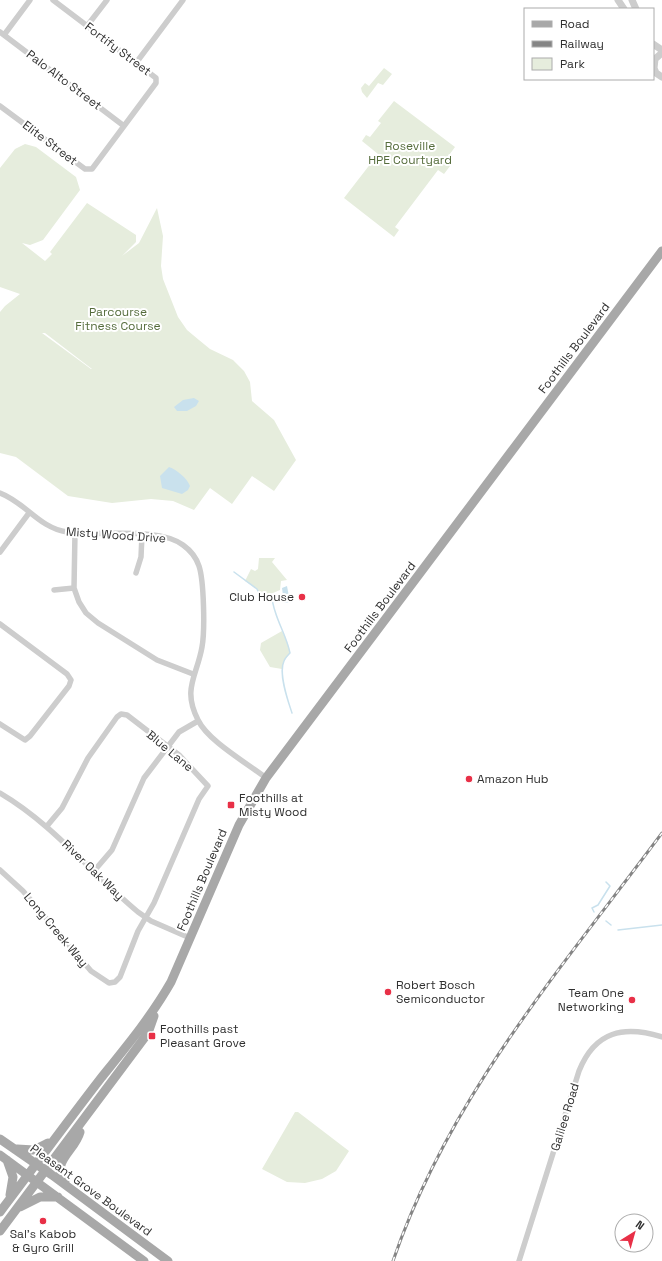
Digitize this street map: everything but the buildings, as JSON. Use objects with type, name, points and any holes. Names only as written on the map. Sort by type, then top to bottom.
[{"type":"main road","name":"Foothills Boulevard","points":[[0,1212],[27,1174],[132,1041],[159,1003],[171,982],[239,825],[266,778],[662,250]]},
{"type":"main road","name":"Foothills Boulevard","points":[[0,1231],[148,1033],[159,1003]]},
{"type":"main road","points":[[68,1187],[60,1175],[60,1165],[79,1136],[82,1122]]},
{"type":"main road","points":[[15,1149],[28,1151],[39,1149],[56,1137]]},
{"type":"main road","name":"Pleasant Grove Boulevard","points":[[0,1139],[46,1170],[168,1261]]},
{"type":"main road","points":[[4,1157],[13,1177],[8,1200]]},
{"type":"main road","name":"Pleasant Grove Boulevard","points":[[4,1157],[144,1261]]},
{"type":"main road","points":[[17,1209],[40,1197],[58,1197]]},
{"type":"street","points":[[2,34],[30,0]]},
{"type":"street","name":"Fortify Street","points":[[53,0],[156,78],[156,84],[124,126]]},
{"type":"street","points":[[87,26],[107,0]]},
{"type":"street","points":[[136,63],[183,0]]},
{"type":"street","name":"Palo Alto Street","points":[[2,34],[124,126]]},
{"type":"street","points":[[654,63],[655,59],[662,53]]},
{"type":"street","points":[[654,69],[656,73],[662,77]]},
{"type":"street","name":"Elite Street","points":[[1,109],[85,169],[92,169],[124,126]]},
{"type":"street","name":"Misty Wood Drive","points":[[0,493],[53,528],[76,533],[166,536],[176,540],[190,551],[199,565],[202,582],[202,644],[193,674],[191,699],[198,721],[209,735],[266,778]]},
{"type":"street","points":[[0,552],[29,513]]},
{"type":"street","points":[[76,533],[74,588],[82,608],[91,618],[163,663],[193,674]]},
{"type":"street","points":[[136,573],[141,556],[142,535]]},
{"type":"street","points":[[54,590],[74,588]]},
{"type":"street","points":[[0,624],[67,674],[71,680],[69,686],[25,740],[0,724]]},
{"type":"street","name":"Blue Lane","points":[[47,826],[62,808],[88,758],[117,717],[121,714],[127,715],[179,755],[208,786],[199,799],[154,903],[146,918]]},
{"type":"street","points":[[94,871],[112,850],[141,782],[179,732],[198,721]]},
{"type":"street","name":"River Oak Way","points":[[0,793],[21,806],[47,826],[131,907],[146,918],[190,938]]},
{"type":"street","name":"Long Creek Way","points":[[0,870],[23,891],[91,971],[109,982],[115,982],[120,977],[138,931],[146,918]]},
{"type":"street","name":"Galilee Road","points":[[519,1261],[579,1071],[586,1056],[601,1040],[616,1033],[641,1031],[662,1037]]},
{"type":"green space","points":[[384,68],[392,74],[383,85],[378,83],[367,98],[362,92],[361,88],[365,83],[369,86]]},
{"type":"green space","name":"Roseville HPE Courtyard","points":[[394,101],[455,147],[447,158],[453,162],[444,174],[438,170],[395,227],[399,230],[394,237],[344,198],[378,154],[362,141],[366,135],[370,137],[381,123],[378,121]]},
{"type":"green space","name":"Parcourse Fitness Course","points":[[25,144],[36,147],[76,177],[80,190],[43,240],[30,245],[22,243],[45,261],[52,254],[50,252],[87,203],[136,235],[136,242],[122,256],[139,243],[157,208],[163,236],[161,266],[163,279],[178,317],[187,330],[210,349],[233,360],[244,371],[250,382],[252,401],[274,420],[296,460],[274,491],[252,476],[232,504],[210,488],[194,510],[173,501],[151,499],[112,503],[68,496],[16,457],[0,453],[0,312],[20,294],[0,287],[0,168],[15,149]],"holes":[[[42,333],[45,333],[92,369]]]},
{"type":"green space","points":[[259,558],[275,558],[272,562],[287,580],[281,581],[280,590],[261,598],[257,589],[245,581],[251,569],[255,571],[258,569]]},
{"type":"green space","points":[[282,631],[290,653],[284,661],[282,669],[270,667],[260,650],[261,643]]},
{"type":"green space","points":[[295,1112],[298,1112],[349,1151],[336,1171],[322,1179],[305,1183],[287,1182],[262,1169]]},
{"type":"water","points":[[194,398],[199,401],[196,406],[187,411],[177,411],[174,407],[183,400]]},
{"type":"water","points":[[169,467],[175,470],[189,483],[190,486],[188,490],[182,494],[162,488],[160,476]]},
{"type":"water","points":[[287,586],[290,602],[284,603],[282,588]]},
{"type":"waterway","points":[[234,572],[257,589],[261,598],[270,596],[272,599],[290,653],[284,661],[282,672],[284,687],[292,713]]},
{"type":"waterway","points":[[594,912],[592,908],[598,905],[610,886],[606,882]]},
{"type":"waterway","points":[[606,921],[611,925]]},
{"type":"waterway","points":[[618,930],[662,925]]},
{"type":"railway","points":[[393,1261],[416,1201],[444,1144],[476,1090],[510,1037],[547,985],[662,833]]},
{"type":"place","name":"Club House","points":[[302,597]]},
{"type":"place","name":"Amazon Hub","points":[[469,779]]},
{"type":"place","name":"Foothills at Misty Wood","points":[[231,805]]},
{"type":"place","name":"Robert Bosch Semiconductor","points":[[388,992]]},
{"type":"place","name":"Team One Networking","points":[[632,1000]]},
{"type":"place","name":"Foothills past Pleasant Grove","points":[[152,1036]]},
{"type":"place","name":"Sal's Kabob & Gyro Grill","points":[[43,1221]]}]
